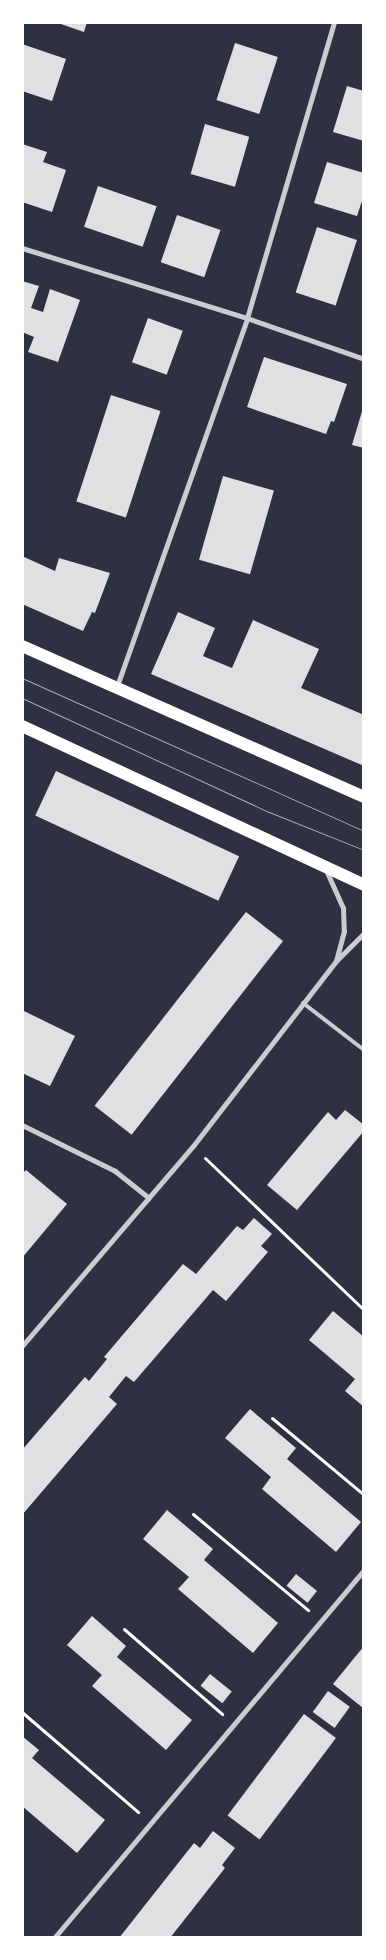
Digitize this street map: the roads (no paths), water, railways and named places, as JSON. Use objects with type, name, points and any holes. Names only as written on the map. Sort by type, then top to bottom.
[{"type":"main road","points":[[22,646],[364,797]]},
{"type":"main road","points":[[22,726],[364,885]]},
{"type":"street","points":[[116,689],[248,318],[334,22]]},
{"type":"street","points":[[22,248],[248,318],[364,359]]},
{"type":"street","points":[[323,865],[343,908],[344,931],[336,961]]},
{"type":"street","points":[[22,1346],[193,1146],[336,961],[364,932]]},
{"type":"street","points":[[22,1125],[115,1171],[149,1198]]},
{"type":"street","points":[[54,1938],[364,1570]]},
{"type":"lane","points":[[303,1003],[364,1050]]},
{"type":"tram line","points":[[22,678],[364,831]]},
{"type":"tram line","points":[[22,698],[269,812],[364,850]]}]
